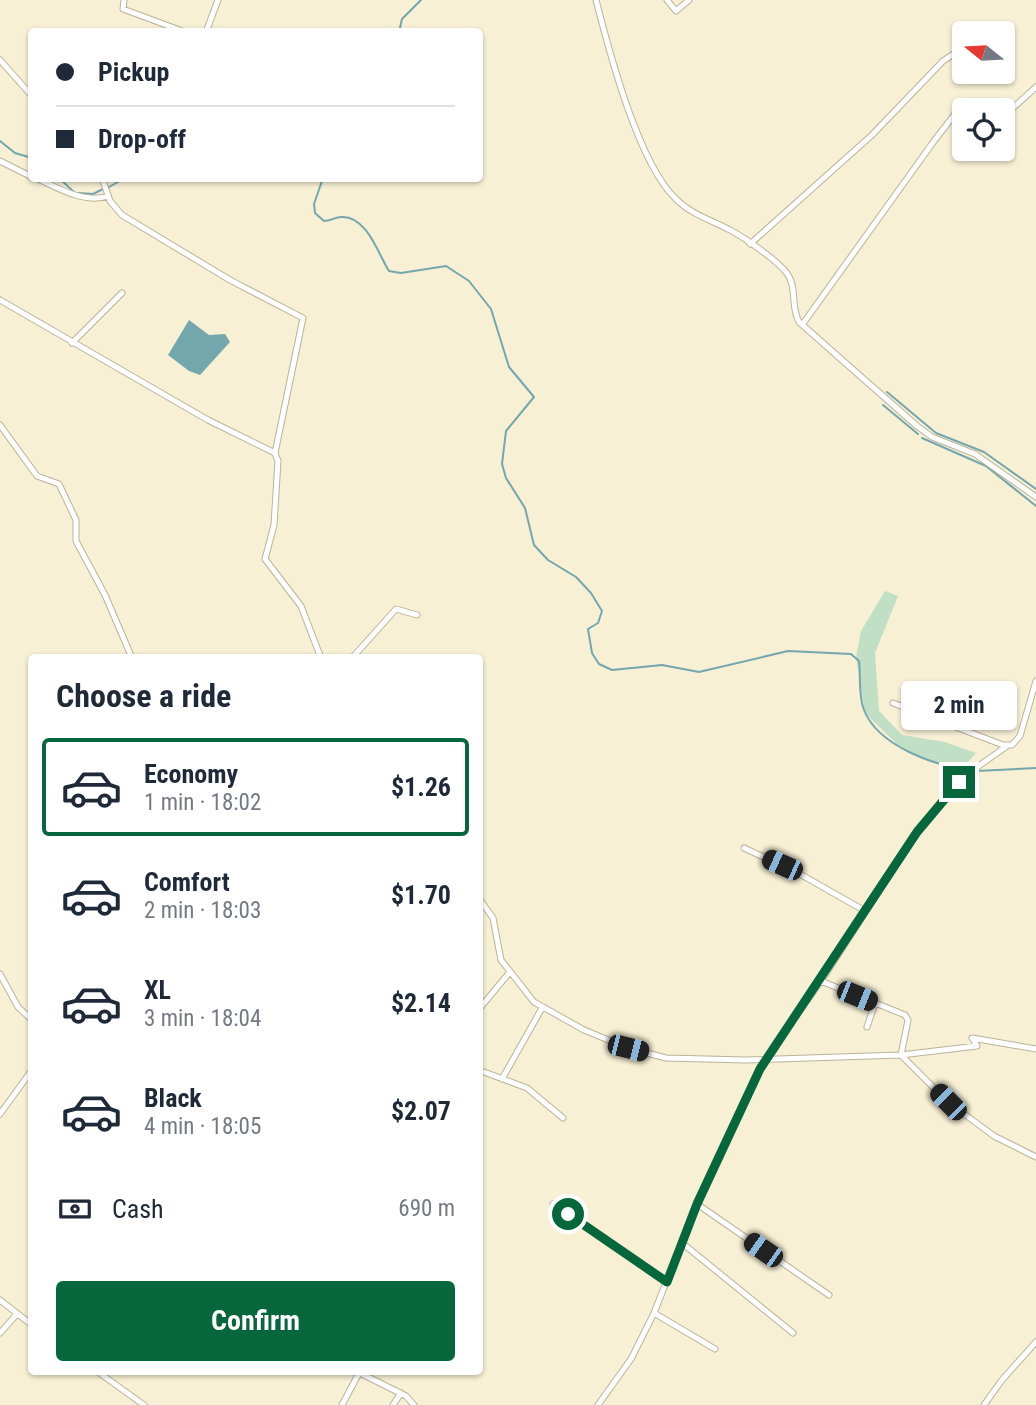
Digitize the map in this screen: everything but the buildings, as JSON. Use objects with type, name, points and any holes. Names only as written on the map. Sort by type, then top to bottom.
[{"type":"street","points":[[124,0],[123,9],[174,28]]},
{"type":"street","points":[[208,28],[218,0]]},
{"type":"street","points":[[596,0],[612,61],[643,144],[674,197],[697,215],[734,232],[786,272],[793,283],[793,313],[802,326],[917,426],[932,437],[975,454],[1036,497]]},
{"type":"street","points":[[667,0],[676,11],[689,0]]},
{"type":"street","points":[[750,244],[872,135],[943,61],[952,55]]},
{"type":"street","points":[[0,60],[28,92]]},
{"type":"street","points":[[1015,106],[1036,87]]},
{"type":"street","points":[[802,326],[952,118]]},
{"type":"street","points":[[0,161],[28,175]]},
{"type":"street","points":[[44,182],[84,198],[95,199],[108,194]]},
{"type":"street","points":[[103,182],[122,215],[230,281],[303,318],[275,453],[278,461],[274,525],[265,559],[301,606],[319,654]]},
{"type":"street","points":[[72,343],[121,293]]},
{"type":"street","points":[[0,300],[208,419],[275,453]]},
{"type":"street","points":[[0,425],[34,473],[59,484],[74,514],[76,541],[130,654]]},
{"type":"street","points":[[356,654],[397,609],[417,615]]},
{"type":"street","points":[[602,1404],[631,1359],[654,1313],[697,1204],[765,1060],[821,981],[917,832],[964,777],[1007,746],[1015,744],[1020,736],[1036,681]]},
{"type":"street","points":[[893,703],[1007,746]]},
{"type":"street","points":[[744,848],[800,874],[865,911]]},
{"type":"street","points":[[483,904],[494,918],[497,946],[509,973],[541,1008],[617,1044],[666,1058],[765,1060],[901,1055],[977,1046],[972,1038],[1036,1049]]},
{"type":"street","points":[[483,1004],[509,973]]},
{"type":"street","points":[[0,974],[18,1007],[28,1016]]},
{"type":"street","points":[[821,981],[907,1017],[901,1055]]},
{"type":"street","points":[[867,1027],[875,1003]]},
{"type":"street","points":[[502,1079],[541,1008]]},
{"type":"street","points":[[901,1055],[948,1102],[994,1136],[1036,1157]]},
{"type":"street","points":[[484,1072],[527,1088],[563,1118]]},
{"type":"street","points":[[0,1114],[28,1076]]},
{"type":"street","points":[[553,1204],[667,1282]]},
{"type":"street","points":[[697,1204],[829,1295]]},
{"type":"street","points":[[682,1243],[793,1333]]},
{"type":"street","points":[[0,1300],[28,1322]]},
{"type":"street","points":[[654,1313],[715,1349]]},
{"type":"street","points":[[0,1333],[17,1314]]},
{"type":"street","points":[[984,1405],[1036,1342]]},
{"type":"street","points":[[102,1375],[144,1405]]},
{"type":"street","points":[[342,1405],[357,1375]]},
{"type":"street","points":[[364,1375],[401,1393],[414,1405]]},
{"type":"street","points":[[393,1405],[401,1393]]},
{"type":"street","points":[[129,1405],[136,1399]]},
{"type":"green space","points":[[885,591],[898,596],[875,653],[879,711],[902,735],[945,742],[976,753],[962,769],[928,761],[898,745],[865,713],[856,657],[861,631]]},
{"type":"water","points":[[189,320],[209,335],[225,334],[230,342],[200,375],[189,371],[168,355]]},
{"type":"waterway","points":[[400,28],[402,19],[421,0]]},
{"type":"waterway","points":[[0,141],[15,153],[28,157]]},
{"type":"waterway","points":[[63,182],[74,192]]},
{"type":"waterway","points":[[109,187],[118,182]]},
{"type":"waterway","points":[[322,182],[314,204],[315,213],[324,221],[341,217],[358,222],[371,238],[389,271],[401,273],[446,266],[469,281],[491,309],[509,367],[534,397],[506,431],[502,464],[506,478],[525,508],[534,545],[548,560],[576,577],[591,593],[602,611],[598,623],[588,629],[592,653],[599,664],[612,670],[662,665],[699,672],[788,651],[851,654],[859,661],[860,692],[864,710],[871,723],[882,734],[894,744],[925,759],[970,770]]},
{"type":"waterway","points":[[79,193],[93,194],[103,189]]},
{"type":"waterway","points":[[887,392],[936,433],[984,452],[1036,489]]},
{"type":"waterway","points":[[883,405],[918,434]]},
{"type":"waterway","points":[[922,438],[986,466],[1036,506]]},
{"type":"waterway","points":[[976,771],[1036,768]]},
{"type":"route","points":[[568,1214],[667,1282],[697,1204],[760,1069],[774,1045],[821,981],[917,832],[959,782]]}]
